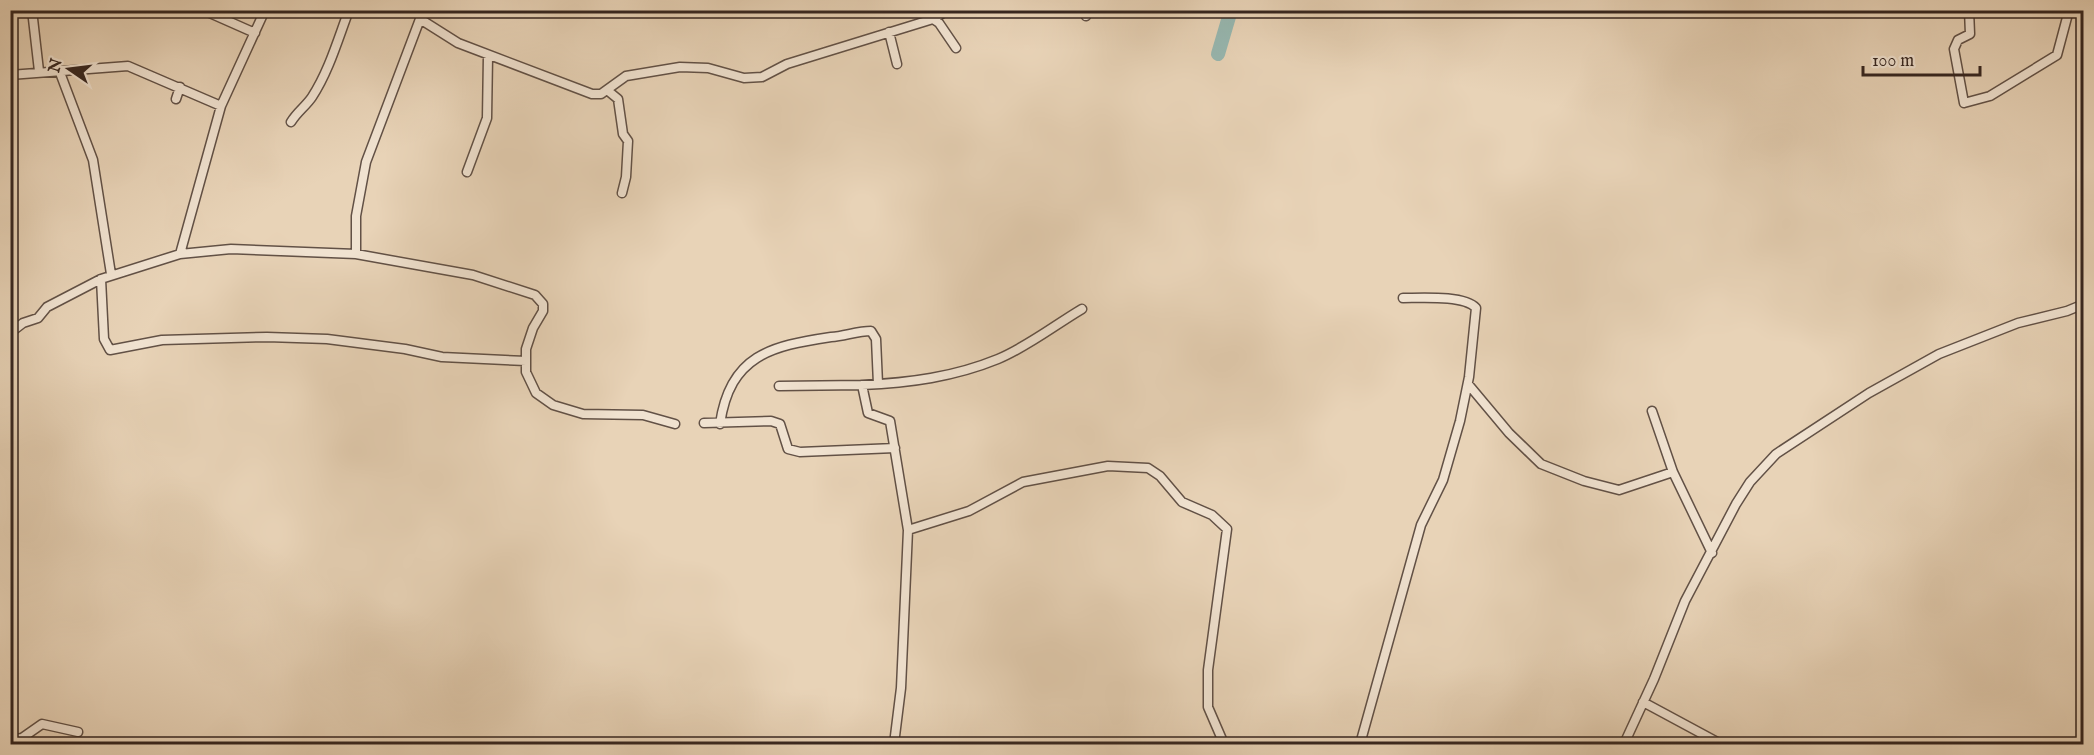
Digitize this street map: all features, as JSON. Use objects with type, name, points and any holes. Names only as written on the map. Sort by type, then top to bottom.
[{"type":"street","points":[[32,10],[39,72]]},
{"type":"street","points":[[203,10],[255,33]]},
{"type":"street","points":[[180,254],[221,106],[265,10]]},
{"type":"street","points":[[291,122],[296,112],[311,99],[330,62],[349,10]]},
{"type":"street","points":[[356,255],[356,216],[366,162],[419,15],[452,40],[488,56],[560,80],[592,94],[601,94],[626,76],[680,67],[708,68],[744,78],[762,77],[787,64],[933,20],[948,10]]},
{"type":"street","points":[[1969,10],[1970,34],[1958,40],[1954,49],[1964,103],[1990,96],[2057,55],[2069,10]]},
{"type":"street","points":[[933,20],[939,23],[956,48]]},
{"type":"street","points":[[889,32],[897,64]]},
{"type":"street","points":[[467,171],[487,118],[488,56]]},
{"type":"street","points":[[10,75],[128,66],[221,106]]},
{"type":"street","points":[[59,70],[93,160],[111,274]]},
{"type":"street","points":[[176,99],[180,87]]},
{"type":"street","points":[[606,90],[618,99],[623,134],[628,141],[626,177],[622,194]]},
{"type":"street","points":[[10,333],[23,323],[38,318],[47,307],[100,279],[180,254],[231,249],[356,255],[472,275],[535,295],[543,304],[543,310],[533,328],[526,349],[526,372],[537,393],[553,405],[583,414],[643,415],[675,424]]},
{"type":"street","points":[[100,279],[104,339],[110,350],[162,340],[267,337],[327,339],[405,349],[442,357],[526,361]]},
{"type":"street","points":[[1360,744],[1421,525],[1443,480],[1468,384],[1476,308],[1472,304],[1447,299],[1404,298]]},
{"type":"street","points":[[1624,744],[1685,601],[1750,482],[1776,454],[1869,393],[1939,354],[2018,323],[2067,311],[2084,304]]},
{"type":"street","points":[[779,386],[904,383],[952,375],[1000,358],[1082,309]]},
{"type":"street","points":[[720,424],[723,405],[740,374],[758,355],[777,346],[871,331],[876,339],[878,384]]},
{"type":"street","points":[[1468,384],[1509,433],[1541,464],[1584,481],[1619,490],[1673,472]]},
{"type":"street","points":[[862,385],[868,413],[890,421],[909,530],[901,688],[894,744]]},
{"type":"street","points":[[1652,411],[1673,472],[1712,553]]},
{"type":"street","points":[[704,423],[771,421],[780,424],[788,449],[800,452],[895,448]]},
{"type":"street","points":[[909,530],[969,511],[1023,482],[1108,466],[1148,468],[1161,476],[1182,502],[1212,515],[1227,529],[1208,670],[1208,707],[1224,744]]},
{"type":"street","points":[[1643,702],[1721,744]]},
{"type":"street","points":[[10,740],[22,738],[42,724],[78,732]]},
{"type":"waterway","points":[[1218,54],[1231,10]]}]
